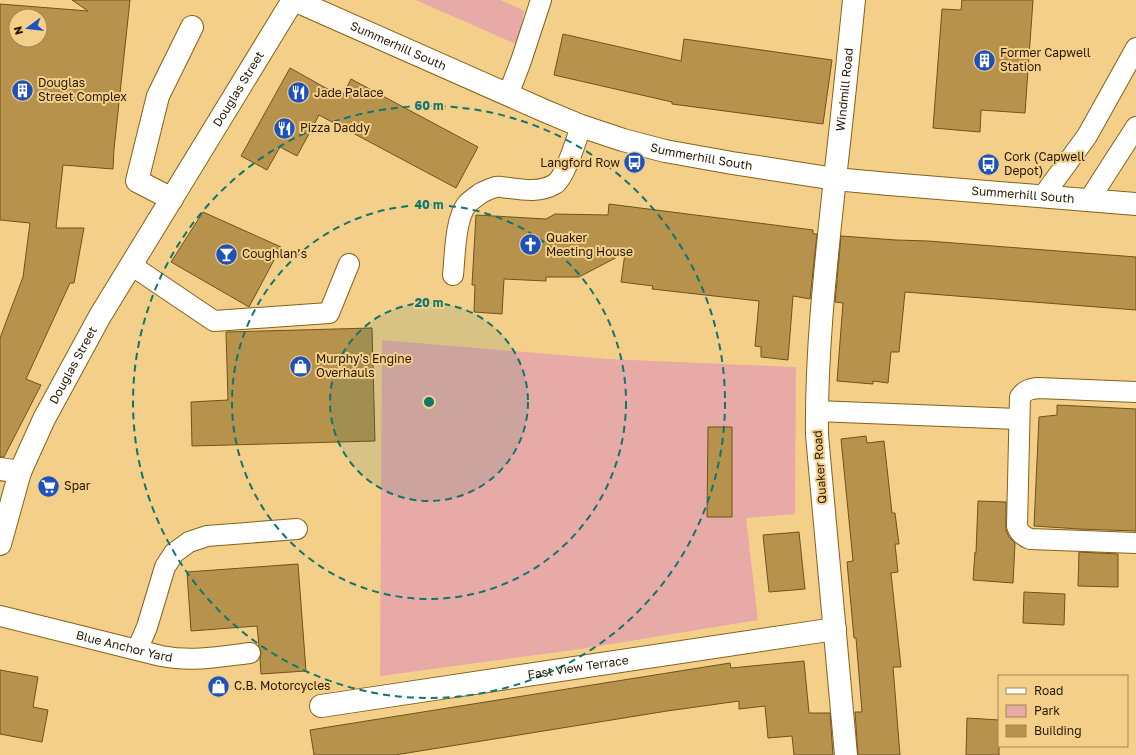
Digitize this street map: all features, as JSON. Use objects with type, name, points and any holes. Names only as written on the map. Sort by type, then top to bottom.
[{"type":"street","name":"Summerhill South","points":[[294,0],[544,111],[623,140],[665,151],[835,179],[1136,204]]},
{"type":"street","name":"Douglas Street","points":[[0,544],[10,470],[44,419],[100,316],[130,266],[294,0]]},
{"type":"street","name":"Windmill Road","points":[[835,179],[854,0]]},
{"type":"street","points":[[172,199],[137,181],[158,96],[192,27]]},
{"type":"street","name":"Quaker Road","points":[[835,179],[825,275],[816,411],[846,755]]},
{"type":"street","name":"East View Terrace","points":[[321,706],[835,629]]},
{"type":"lane","points":[[508,95],[521,61],[540,0]]},
{"type":"lane","points":[[1043,196],[1087,136],[1136,48]]},
{"type":"lane","points":[[453,275],[459,222],[467,205],[478,195],[499,186],[515,189],[540,190],[556,183],[563,174],[582,126]]},
{"type":"lane","points":[[1089,200],[1136,127]]},
{"type":"lane","points":[[130,266],[214,322],[329,313],[350,264]]},
{"type":"lane","points":[[1136,392],[1038,388],[1025,391],[1020,397],[1017,526],[1019,532],[1030,539],[1136,543]]},
{"type":"lane","points":[[816,411],[1019,419]]},
{"type":"lane","points":[[137,650],[147,627],[165,567],[174,554],[189,542],[206,536],[297,529]]},
{"type":"lane","name":"Blue Anchor Yard","points":[[0,616],[177,659],[250,654]]},
{"type":"green space","points":[[416,0],[501,0],[524,11],[518,45]]},
{"type":"green space","points":[[382,340],[608,359],[796,367],[795,514],[746,518],[758,620],[581,649],[380,676]]},
{"type":"building","points":[[72,0],[130,0],[113,169],[63,165],[56,228],[84,228],[74,283],[70,283],[26,379],[41,385],[4,457],[0,457],[0,338],[23,277],[30,223],[0,220],[0,4],[88,11]]},
{"type":"building","name":"Former Capwell Station","points":[[962,0],[1033,0],[1025,113],[981,110],[980,132],[933,128],[942,9],[961,10]]},
{"type":"building","points":[[563,34],[681,61],[684,39],[832,60],[823,124],[672,104],[672,102],[554,75]]},
{"type":"building","points":[[290,68],[342,97],[351,79],[478,147],[456,188],[319,115],[297,156],[280,147],[267,170],[241,156]]},
{"type":"building","points":[[609,204],[813,230],[813,234],[817,234],[810,299],[793,296],[788,360],[761,357],[761,347],[755,346],[759,301],[652,289],[653,286],[621,282],[625,253],[579,277],[546,277],[546,281],[504,279],[502,314],[474,312],[475,285],[472,285],[476,215],[546,219],[555,214],[608,215]]},
{"type":"building","name":"Coughlan’s","points":[[203,212],[281,247],[249,307],[171,262]]},
{"type":"building","points":[[841,236],[1136,257],[1136,310],[905,292],[899,352],[891,352],[888,383],[873,381],[873,384],[837,381],[843,303],[835,302]]},
{"type":"building","name":"Murphy's Engine Overhauls","points":[[372,328],[375,441],[192,446],[191,402],[228,400],[226,332]]},
{"type":"building","points":[[1057,405],[1136,409],[1136,531],[1034,526],[1039,417],[1057,415]]},
{"type":"building","points":[[708,427],[732,427],[732,517],[707,517]]},
{"type":"building","points":[[866,436],[867,443],[884,441],[892,513],[895,513],[899,544],[895,544],[898,572],[891,573],[901,667],[893,667],[900,755],[858,755],[855,712],[862,712],[856,638],[854,638],[847,562],[853,561],[841,439]]},
{"type":"building","points":[[978,501],[1006,502],[1006,530],[1009,537],[1015,543],[1013,583],[973,580],[975,552],[976,553]]},
{"type":"building","points":[[799,532],[805,589],[769,592],[763,535]]},
{"type":"building","points":[[1079,552],[1118,554],[1118,587],[1078,586]]},
{"type":"building","points":[[298,564],[306,671],[261,674],[261,652],[257,626],[191,631],[187,572]]},
{"type":"building","points":[[1024,592],[1065,594],[1064,625],[1023,623]]},
{"type":"building","points":[[804,661],[809,713],[830,713],[833,755],[794,755],[792,736],[768,738],[765,706],[739,709],[739,701],[667,711],[395,755],[314,755],[310,730],[730,663],[731,668]]},
{"type":"building","points":[[0,670],[38,677],[33,707],[48,710],[42,742],[0,734]]},
{"type":"building","points":[[967,718],[998,720],[999,755],[966,755]]},
{"type":"place","name":"Former Capwell Station","points":[[984,60]]},
{"type":"place","name":"Douglas Street Complex","points":[[22,90]]},
{"type":"place","name":"Jade Palace","points":[[298,93]]},
{"type":"place","name":"Pizza Daddy","points":[[284,128]]},
{"type":"place","name":"Langford Row","points":[[635,163]]},
{"type":"place","name":"Cork (Capwell Depot)","points":[[989,164]]},
{"type":"place","name":"Quaker Meeting House","points":[[530,245]]},
{"type":"place","name":"Coughlan’s","points":[[227,254]]},
{"type":"place","name":"Murphy's Engine Overhauls","points":[[300,366]]},
{"type":"place","name":"Spar","points":[[48,486]]},
{"type":"place","name":"C.B. Motorcycles","points":[[218,686]]}]
